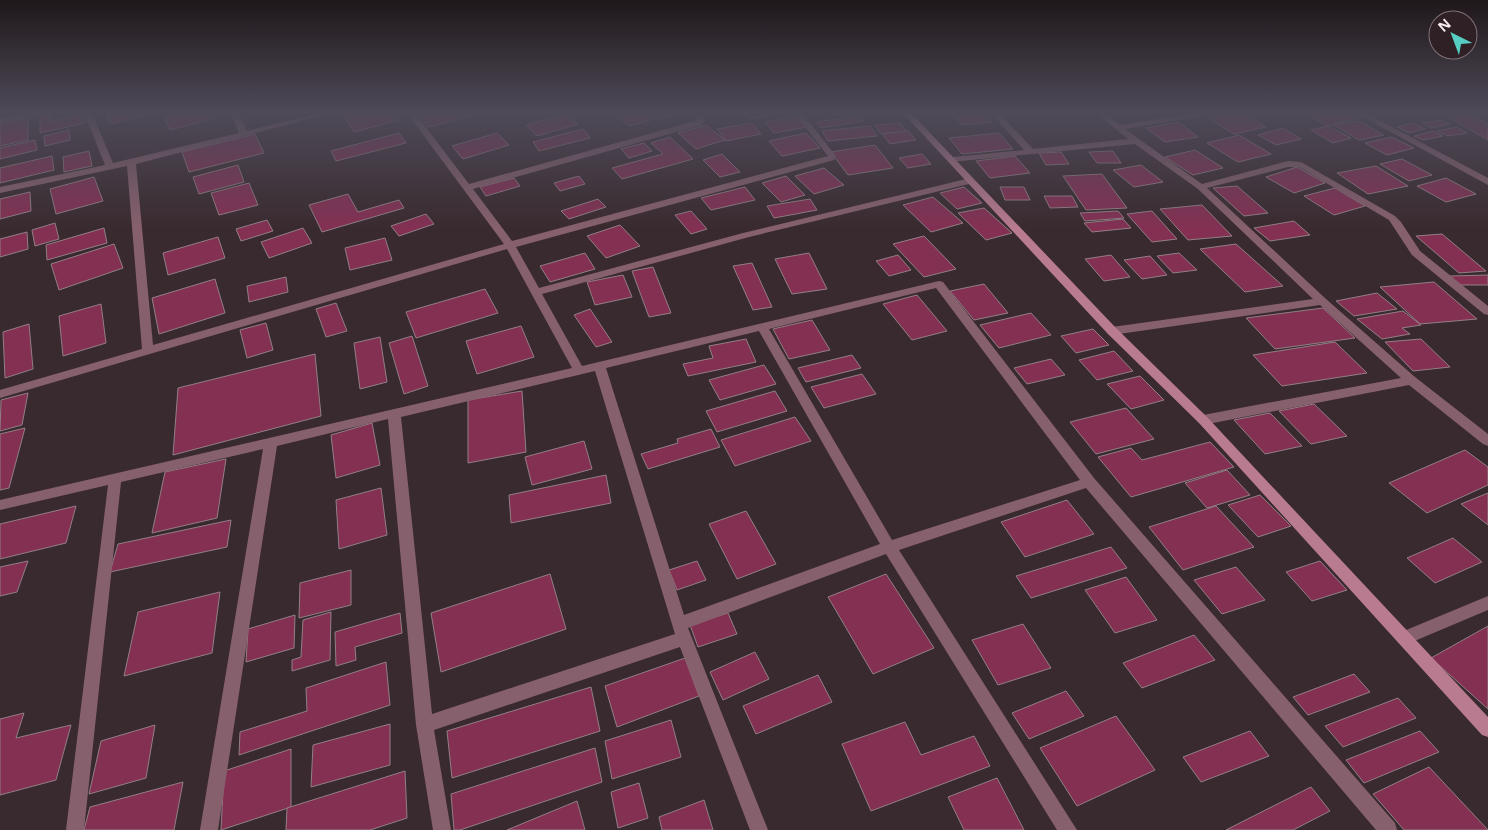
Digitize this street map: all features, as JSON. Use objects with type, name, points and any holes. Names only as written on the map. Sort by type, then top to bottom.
[{"type":"street","points":[[104,152],[110,167]]},
{"type":"street","points":[[0,190],[173,152]]},
{"type":"street","points":[[440,152],[510,246],[579,371]]},
{"type":"street","points":[[467,188],[598,152]]},
{"type":"street","points":[[0,394],[510,246],[828,160],[832,156],[829,152]]},
{"type":"street","points":[[945,152],[970,181],[1112,331],[1204,420],[1488,729]]},
{"type":"street","points":[[953,160],[1031,152]]},
{"type":"street","points":[[1152,152],[1201,187],[1411,380],[1488,441]]},
{"type":"street","points":[[1432,152],[1488,182]]},
{"type":"street","points":[[132,162],[148,350]]},
{"type":"street","points":[[1201,187],[1288,164],[1301,165],[1383,210],[1398,224],[1416,253],[1488,312]]},
{"type":"street","points":[[536,292],[746,235],[970,181]]},
{"type":"street","points":[[0,506],[763,328],[939,284],[1089,482],[1388,830]]},
{"type":"street","points":[[1112,331],[1322,300]]},
{"type":"street","points":[[763,328],[888,547],[1068,830]]},
{"type":"street","points":[[600,366],[682,631],[759,830]]},
{"type":"street","points":[[1204,420],[1411,380]]},
{"type":"street","points":[[394,414],[425,725],[442,830]]},
{"type":"street","points":[[209,830],[271,442]]},
{"type":"street","points":[[74,830],[115,479]]},
{"type":"street","points":[[425,725],[682,631],[888,547],[1089,482]]},
{"type":"street","points":[[1405,638],[1488,603]]},
{"type":"building","points":[[0,152],[30,152],[0,159]]},
{"type":"building","points":[[89,152],[92,166],[64,172],[63,157]]},
{"type":"building","points":[[182,152],[263,152],[264,153],[189,172]]},
{"type":"building","points":[[331,152],[372,152],[336,161]]},
{"type":"building","points":[[457,152],[487,152],[463,159]]},
{"type":"building","points":[[623,152],[650,152],[629,158]]},
{"type":"building","points":[[661,152],[685,152],[693,159],[622,179],[612,168],[663,154]]},
{"type":"building","points":[[778,152],[802,152],[782,156]]},
{"type":"building","points":[[831,152],[880,152],[893,168],[848,175]]},
{"type":"building","points":[[960,152],[985,152],[962,154]]},
{"type":"building","points":[[1061,152],[1069,164],[1046,165],[1039,153]]},
{"type":"building","points":[[1089,152],[1113,152],[1121,163],[1097,163]]},
{"type":"building","points":[[1188,152],[1198,152],[1223,168],[1193,175],[1165,157]]},
{"type":"building","points":[[1221,152],[1267,152],[1271,154],[1238,162]]},
{"type":"building","points":[[1381,152],[1400,152],[1387,155]]},
{"type":"building","points":[[722,154],[740,172],[720,177],[703,160]]},
{"type":"building","points":[[922,154],[931,164],[908,168],[899,158]]},
{"type":"building","points":[[52,156],[54,170],[0,183],[0,168]]},
{"type":"building","points":[[1015,156],[1030,173],[990,178],[976,161]]},
{"type":"building","points":[[1402,159],[1432,175],[1409,181],[1380,164]]},
{"type":"building","points":[[238,165],[244,182],[199,194],[193,177]]},
{"type":"building","points":[[1141,165],[1163,182],[1134,187],[1113,170]]},
{"type":"building","points":[[1376,166],[1408,186],[1368,194],[1337,173]]},
{"type":"building","points":[[1297,167],[1325,183],[1294,193],[1266,177]]},
{"type":"building","points":[[824,168],[844,185],[814,194],[795,176]]},
{"type":"building","points":[[1102,174],[1127,208],[1086,210],[1063,176]]},
{"type":"building","points":[[579,176],[585,184],[560,191],[554,183]]},
{"type":"building","points":[[786,176],[805,195],[781,202],[762,183]]},
{"type":"building","points":[[94,177],[103,201],[56,214],[50,189]]},
{"type":"building","points":[[514,178],[520,186],[486,196],[480,187]]},
{"type":"building","points":[[1446,178],[1476,194],[1446,202],[1417,186]]},
{"type":"building","points":[[249,183],[258,205],[219,215],[211,193]]},
{"type":"building","points":[[1237,186],[1268,213],[1244,216],[1213,188]]},
{"type":"building","points":[[745,187],[755,200],[711,210],[701,198]]},
{"type":"building","points":[[964,187],[982,203],[957,209],[940,193]]},
{"type":"building","points":[[1000,187],[1024,187],[1030,200],[1005,200]]},
{"type":"building","points":[[1335,188],[1365,206],[1334,215],[1304,196]]},
{"type":"building","points":[[30,192],[31,211],[0,219],[0,199]]},
{"type":"building","points":[[348,194],[358,212],[399,200],[404,208],[322,232],[309,205]]},
{"type":"building","points":[[1044,196],[1072,196],[1078,207],[1050,208]]},
{"type":"building","points":[[933,197],[963,223],[931,232],[903,205]]},
{"type":"building","points":[[598,199],[606,207],[569,219],[561,211]]},
{"type":"building","points":[[810,199],[817,210],[774,218],[767,206]]},
{"type":"building","points":[[1202,205],[1232,236],[1188,240],[1160,209]]},
{"type":"building","points":[[984,208],[1012,233],[986,240],[958,213]]},
{"type":"building","points":[[691,211],[707,229],[691,234],[675,215]]},
{"type":"building","points":[[1118,211],[1124,218],[1085,221],[1080,213]]},
{"type":"building","points":[[1152,211],[1177,239],[1152,242],[1127,214]]},
{"type":"building","points":[[426,214],[434,224],[399,236],[391,226]]},
{"type":"building","points":[[1123,219],[1131,228],[1092,232],[1084,223]]},
{"type":"building","points":[[267,220],[273,231],[241,241],[236,229]]},
{"type":"building","points":[[1294,221],[1310,235],[1270,241],[1254,228]]},
{"type":"building","points":[[55,223],[59,239],[35,246],[32,230]]},
{"type":"building","points":[[620,225],[640,246],[606,258],[587,236]]},
{"type":"building","points":[[104,228],[107,243],[47,260],[46,245]]},
{"type":"building","points":[[303,228],[312,243],[269,258],[261,242]]},
{"type":"building","points":[[27,232],[28,249],[0,257],[0,239]]},
{"type":"building","points":[[1442,234],[1486,271],[1459,273],[1416,236]]},
{"type":"building","points":[[924,236],[956,269],[924,277],[893,244]]},
{"type":"building","points":[[218,237],[225,258],[168,275],[163,253]]},
{"type":"building","points":[[385,238],[392,260],[350,270],[345,248]]},
{"type":"building","points":[[114,244],[123,268],[59,290],[51,264]]},
{"type":"building","points":[[1236,244],[1283,286],[1245,292],[1200,249]]},
{"type":"building","points":[[585,253],[595,269],[550,282],[540,266]]},
{"type":"building","points":[[809,253],[827,289],[792,294],[775,259]]},
{"type":"building","points":[[1179,253],[1197,270],[1173,273],[1157,256]]},
{"type":"building","points":[[898,255],[911,270],[889,276],[876,261]]},
{"type":"building","points":[[1111,255],[1130,277],[1104,281],[1085,259]]},
{"type":"building","points":[[1150,256],[1167,275],[1142,279],[1124,260]]},
{"type":"building","points":[[752,263],[772,307],[753,310],[733,266]]},
{"type":"building","points":[[653,267],[671,313],[649,317],[632,271]]},
{"type":"building","points":[[623,275],[632,297],[595,305],[587,282]]},
{"type":"building","points":[[1488,275],[1488,285],[1459,285],[1450,276]]},
{"type":"building","points":[[286,277],[288,292],[249,302],[247,286]]},
{"type":"building","points":[[215,279],[225,313],[159,334],[152,298]]},
{"type":"building","points":[[1434,282],[1477,319],[1420,324],[1380,287]]},
{"type":"building","points":[[984,284],[1008,313],[974,320],[950,291]]},
{"type":"building","points":[[485,289],[498,313],[416,338],[406,312]]},
{"type":"building","points":[[1377,293],[1397,309],[1354,316],[1336,301]]},
{"type":"building","points":[[917,295],[947,331],[912,340],[883,304]]},
{"type":"building","points":[[336,303],[347,331],[326,337],[316,309]]},
{"type":"building","points":[[101,304],[106,343],[63,356],[59,316]]},
{"type":"building","points":[[1323,308],[1355,338],[1275,349],[1246,318]]},
{"type":"building","points":[[590,309],[612,342],[596,347],[574,315]]},
{"type":"building","points":[[1403,311],[1421,325],[1402,328],[1410,334],[1382,339],[1357,319]]},
{"type":"building","points":[[1031,313],[1051,335],[999,348],[980,325]]},
{"type":"building","points":[[812,320],[830,350],[789,359],[773,329]]},
{"type":"building","points":[[266,323],[273,350],[247,358],[240,330]]},
{"type":"building","points":[[29,324],[33,369],[5,378],[3,332]]},
{"type":"building","points":[[521,326],[534,357],[477,374],[466,341]]},
{"type":"building","points":[[1093,329],[1109,345],[1076,353],[1061,336]]},
{"type":"building","points":[[412,336],[428,386],[404,394],[389,343]]},
{"type":"building","points":[[380,337],[387,382],[360,389],[354,343]]},
{"type":"building","points":[[746,339],[756,362],[688,376],[683,364],[713,358],[709,346]]},
{"type":"building","points":[[1421,339],[1450,367],[1413,371],[1385,342]]},
{"type":"building","points":[[1335,342],[1367,373],[1282,386],[1253,355]]},
{"type":"building","points":[[1114,351],[1133,371],[1097,380],[1079,360]]},
{"type":"building","points":[[315,354],[321,416],[173,455],[178,388]]},
{"type":"building","points":[[852,355],[861,368],[806,382],[798,368]]},
{"type":"building","points":[[1051,359],[1065,375],[1027,384],[1014,368]]},
{"type":"building","points":[[764,365],[776,384],[720,400],[709,380]]},
{"type":"building","points":[[862,374],[876,394],[824,408],[811,387]]},
{"type":"building","points":[[1140,376],[1164,400],[1131,409],[1107,384]]},
{"type":"building","points":[[522,391],[526,452],[468,463],[468,400]]},
{"type":"building","points":[[775,391],[787,411],[717,432],[706,411]]},
{"type":"building","points":[[28,393],[22,425],[0,431],[1,400]]},
{"type":"building","points":[[1314,404],[1347,436],[1311,444],[1279,411]]},
{"type":"building","points":[[1126,408],[1154,439],[1096,454],[1070,422]]},
{"type":"building","points":[[1270,413],[1302,446],[1265,454],[1234,420]]},
{"type":"building","points":[[795,417],[811,441],[735,466],[721,440]]},
{"type":"building","points":[[372,423],[380,465],[336,478],[331,435]]},
{"type":"building","points":[[25,428],[9,488],[0,490],[0,434]]},
{"type":"building","points":[[711,429],[720,447],[648,469],[641,454],[678,443],[677,439]]},
{"type":"building","points":[[584,441],[592,469],[532,485],[525,457]]},
{"type":"building","points":[[1210,442],[1234,467],[1131,497],[1098,457],[1131,448],[1142,460]]},
{"type":"building","points":[[1465,450],[1488,467],[1488,485],[1427,513],[1389,483]]},
{"type":"building","points":[[226,459],[217,518],[152,533],[165,472]]},
{"type":"building","points":[[1227,470],[1250,495],[1207,508],[1185,483]]},
{"type":"building","points":[[606,475],[611,503],[511,523],[509,495]]},
{"type":"building","points":[[381,488],[387,535],[339,549],[336,500]]},
{"type":"building","points":[[1488,493],[1488,525],[1461,504]]},
{"type":"building","points":[[1260,495],[1291,526],[1258,537],[1228,505]]},
{"type":"building","points":[[1067,500],[1094,534],[1025,557],[1001,522]]},
{"type":"building","points":[[76,506],[66,543],[0,559],[0,524]]},
{"type":"building","points":[[1216,506],[1254,547],[1183,570],[1149,527]]},
{"type":"building","points":[[746,511],[776,564],[737,579],[709,524]]},
{"type":"building","points":[[231,520],[227,547],[110,572],[118,544]]},
{"type":"building","points":[[1453,538],[1482,562],[1435,583],[1407,558]]},
{"type":"building","points":[[1111,547],[1127,568],[1031,598],[1016,576]]},
{"type":"building","points":[[28,561],[17,592],[0,596],[0,567]]},
{"type":"building","points":[[697,561],[706,580],[677,590],[669,570]]},
{"type":"building","points":[[1320,561],[1347,590],[1312,601],[1286,572]]},
{"type":"building","points":[[1236,567],[1265,600],[1222,614],[1194,580]]},
{"type":"building","points":[[351,570],[351,605],[299,618],[300,583]]},
{"type":"building","points":[[550,574],[566,629],[441,672],[431,613]]},
{"type":"building","points":[[886,574],[934,648],[873,674],[828,597]]},
{"type":"building","points":[[1126,577],[1157,620],[1115,633],[1085,590]]},
{"type":"building","points":[[220,592],[212,653],[124,676],[138,612]]},
{"type":"building","points":[[331,612],[330,660],[292,671],[292,660],[301,657],[303,620]]},
{"type":"building","points":[[400,613],[402,633],[355,647],[356,660],[336,666],[335,632]]},
{"type":"building","points":[[728,613],[737,634],[698,647],[690,625]]},
{"type":"building","points":[[295,615],[294,648],[246,662],[248,629]]},
{"type":"building","points":[[1023,624],[1051,668],[998,685],[972,640]]},
{"type":"building","points":[[1488,626],[1488,709],[1431,658]]},
{"type":"building","points":[[1194,635],[1215,660],[1142,688],[1123,663]]},
{"type":"building","points":[[755,652],[769,679],[723,700],[710,672]]},
{"type":"building","points":[[685,658],[699,696],[617,727],[605,686]]},
{"type":"building","points":[[386,662],[390,705],[239,755],[240,732],[307,711],[306,688]]},
{"type":"building","points":[[1354,674],[1370,692],[1308,715],[1293,697]]},
{"type":"building","points":[[818,675],[832,702],[756,734],[743,706]]},
{"type":"building","points":[[591,687],[600,731],[452,778],[447,731]]},
{"type":"building","points":[[1066,691],[1084,716],[1029,739],[1012,713]]},
{"type":"building","points":[[1398,698],[1416,718],[1343,747],[1325,726]]},
{"type":"building","points":[[24,713],[16,738],[71,725],[56,780],[0,795],[0,719]]},
{"type":"building","points":[[1116,716],[1155,770],[1077,806],[1040,748]]},
{"type":"building","points":[[671,720],[681,757],[612,779],[605,741]]},
{"type":"building","points":[[905,722],[921,755],[974,736],[990,766],[871,811],[842,744]]},
{"type":"building","points":[[390,724],[390,765],[311,787],[313,745]]},
{"type":"building","points":[[155,725],[146,778],[89,794],[101,741]]},
{"type":"building","points":[[1250,731],[1269,756],[1201,782],[1183,757]]},
{"type":"building","points":[[1420,731],[1439,752],[1364,783],[1346,760]]},
{"type":"building","points":[[595,748],[602,782],[460,830],[454,830],[451,794]]},
{"type":"building","points":[[291,749],[291,807],[221,830],[224,771]]},
{"type":"building","points":[[1429,767],[1488,830],[1404,830],[1373,794]]},
{"type":"building","points":[[405,771],[407,818],[370,830],[286,830],[287,808]]},
{"type":"building","points":[[997,778],[1024,830],[964,830],[948,797]]},
{"type":"building","points":[[183,782],[174,830],[84,830],[90,807]]},
{"type":"building","points":[[639,783],[648,818],[618,828],[611,792]]},
{"type":"building","points":[[1311,787],[1330,811],[1293,830],[1226,830]]},
{"type":"building","points":[[704,800],[713,830],[662,830],[659,817]]},
{"type":"building","points":[[577,801],[585,830],[507,830]]}]
